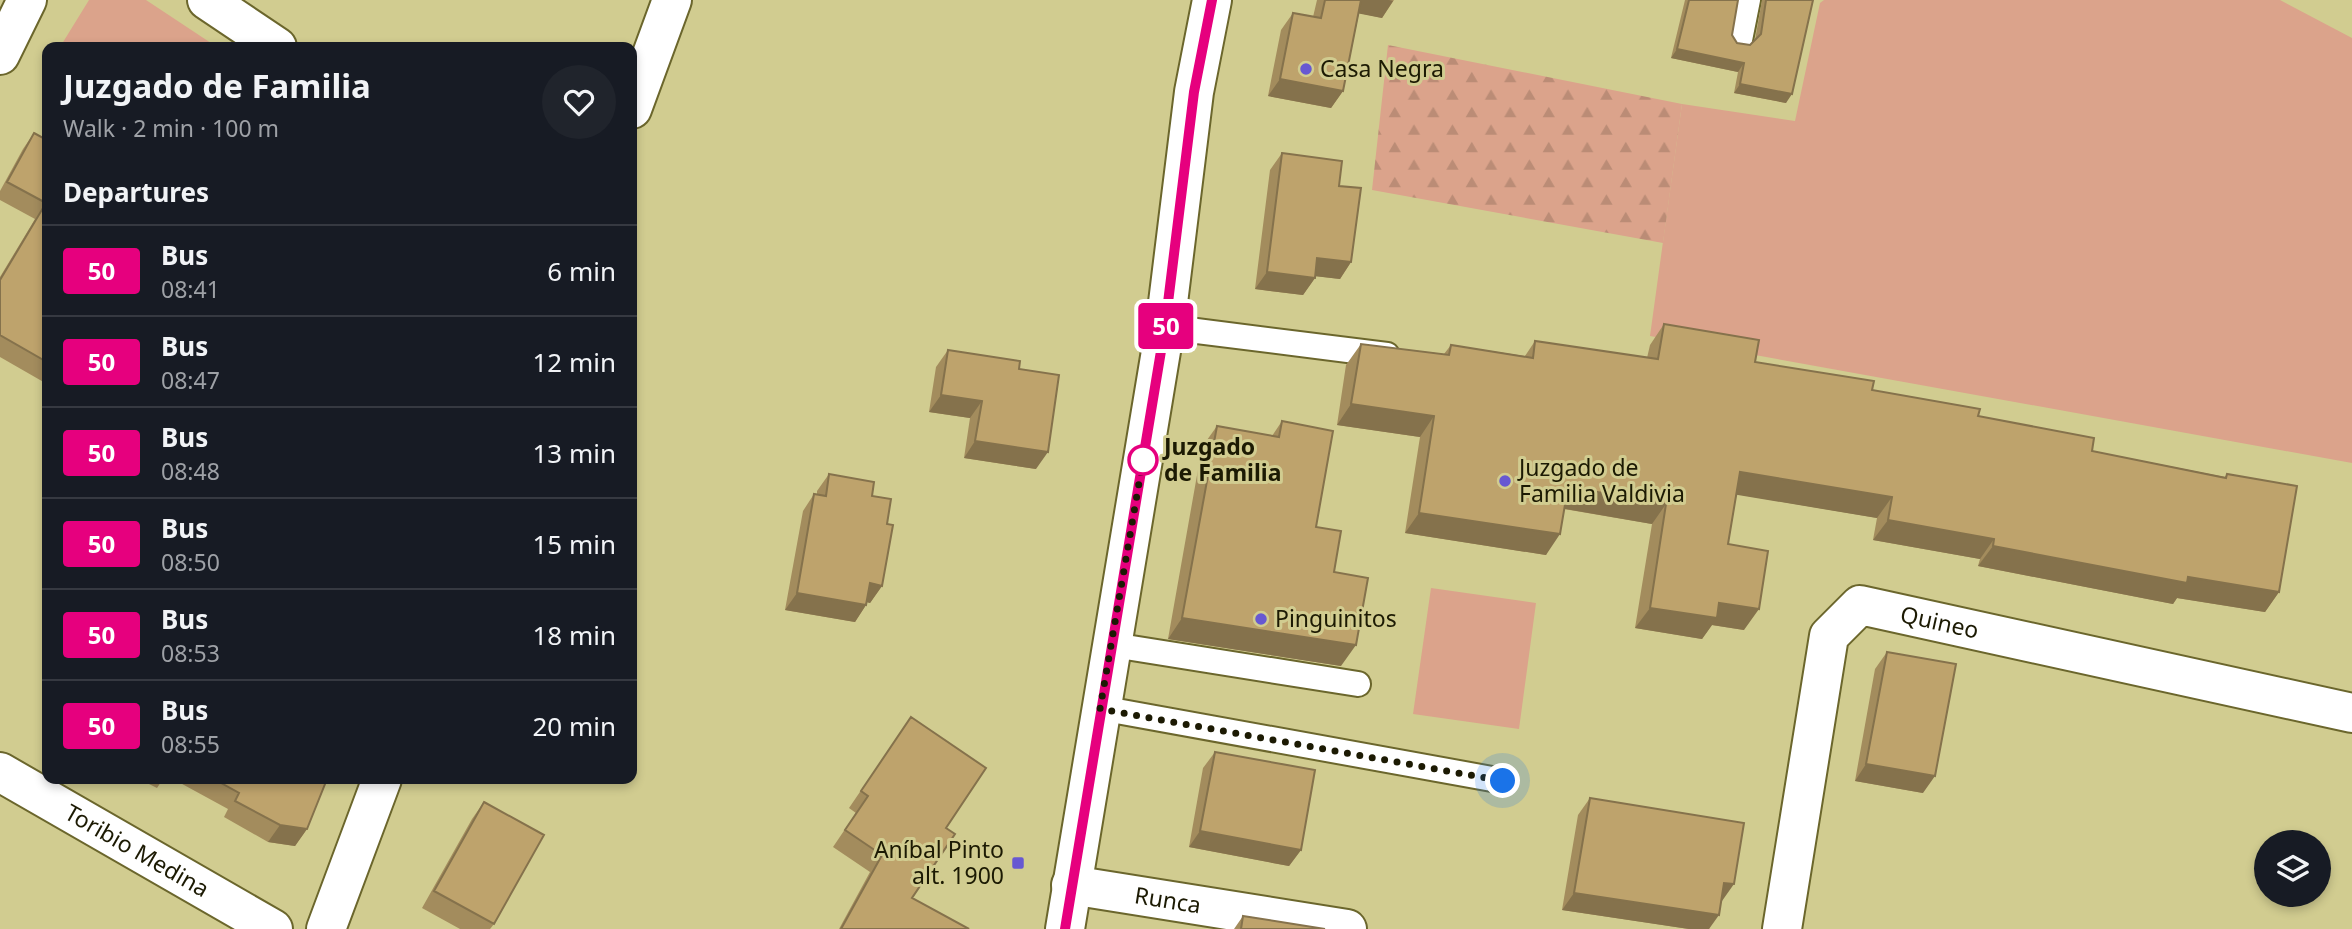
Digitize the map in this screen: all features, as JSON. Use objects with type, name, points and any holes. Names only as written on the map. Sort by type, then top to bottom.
[{"type":"street","points":[[0,55],[27,0]]},
{"type":"street","points":[[207,0],[270,42]]},
{"type":"street","points":[[637,95],[672,0]]},
{"type":"street","points":[[1065,929],[1165,327],[1194,92],[1212,0]]},
{"type":"street","name":"Quineo","points":[[1782,929],[1829,636],[1860,605],[2352,713]]},
{"type":"street","name":"Toribio Medina","points":[[0,772],[273,929]]},
{"type":"street","points":[[326,929],[380,784]]},
{"type":"street","name":"Runca","points":[[1071,885],[1347,929]]},
{"type":"lane","points":[[1740,40],[1748,0]]},
{"type":"lane","points":[[1165,327],[1406,357]]},
{"type":"lane","points":[[1113,645],[1358,684]]},
{"type":"lane","points":[[1100,709],[1503,781]]},
{"type":"green space","points":[[89,0],[146,0],[209,42],[63,42]]},
{"type":"green space","points":[[1824,0],[2280,0],[2352,38],[2352,463],[1650,336],[1682,104],[1795,121],[1820,3]]},
{"type":"green space","points":[[1388,45],[1682,104],[1663,243],[1372,190]]},
{"type":"green space","points":[[1431,588],[1536,603],[1519,729],[1413,714]]},
{"type":"building","points":[[1325,0],[1361,0],[1343,91],[1280,79],[1293,13],[1321,18]]},
{"type":"building","points":[[1689,0],[1738,0],[1732,35],[1737,43],[1750,45],[1761,34],[1766,0],[1813,0],[1792,94],[1740,84],[1744,63],[1677,49]]},
{"type":"building","points":[[34,133],[42,137],[42,201],[7,182]]},
{"type":"building","points":[[1282,153],[1342,161],[1339,186],[1361,188],[1351,262],[1317,258],[1315,278],[1267,272]]},
{"type":"building","points":[[42,210],[42,359],[0,335],[0,280]]},
{"type":"building","points":[[1664,324],[1759,340],[1755,362],[1874,381],[1872,390],[1980,409],[1978,416],[2094,438],[2092,451],[2226,478],[2227,474],[2297,486],[2279,592],[2188,577],[2187,583],[1993,546],[1994,539],[1888,520],[1892,497],[1740,472],[1728,544],[1768,551],[1759,609],[1719,603],[1717,618],[1650,608],[1666,504],[1568,487],[1560,534],[1419,513],[1434,416],[1351,404],[1361,344],[1449,355],[1451,345],[1533,358],[1535,341],[1658,359]]},
{"type":"building","points":[[948,350],[1020,361],[1019,369],[1059,375],[1048,452],[975,441],[982,401],[941,395]]},
{"type":"building","points":[[1282,421],[1333,431],[1316,527],[1341,531],[1334,572],[1368,578],[1356,645],[1182,618],[1217,426],[1279,437]]},
{"type":"building","points":[[829,474],[874,482],[872,496],[891,499],[887,524],[893,525],[882,586],[870,583],[866,605],[797,593],[814,494],[826,496]]},
{"type":"building","points":[[1887,652],[1956,664],[1935,776],[1866,764]]},
{"type":"building","points":[[911,717],[986,768],[946,828],[955,834],[912,898],[969,929],[841,929],[882,855],[845,830],[868,796],[861,791]]},
{"type":"building","points":[[1215,752],[1315,770],[1301,850],[1200,831]]},
{"type":"building","points":[[223,784],[325,784],[307,829],[280,825],[235,801],[239,793]]},
{"type":"building","points":[[1590,798],[1744,823],[1734,884],[1724,883],[1719,915],[1574,893]]},
{"type":"building","points":[[484,802],[544,835],[494,924],[434,891]]},
{"type":"building","points":[[1243,916],[1325,929],[1241,929]]},
{"type":"bus line","name":"50","points":[[1065,929],[1165,327],[1194,92],[1212,0]]},
{"type":"place","name":"Casa Negra","points":[[1306,69]]},
{"type":"place","name":"Juzgado de Familia","points":[[1143,460]]},
{"type":"place","name":"Juzgado de Familia Valdivia","points":[[1505,481]]},
{"type":"place","name":"Pinguinitos","points":[[1261,619]]},
{"type":"place","name":"Aníbal Pinto alt. 1900","points":[[1018,863]]},
{"type":"route","points":[[1143,460],[1100,709],[1503,781]]}]
